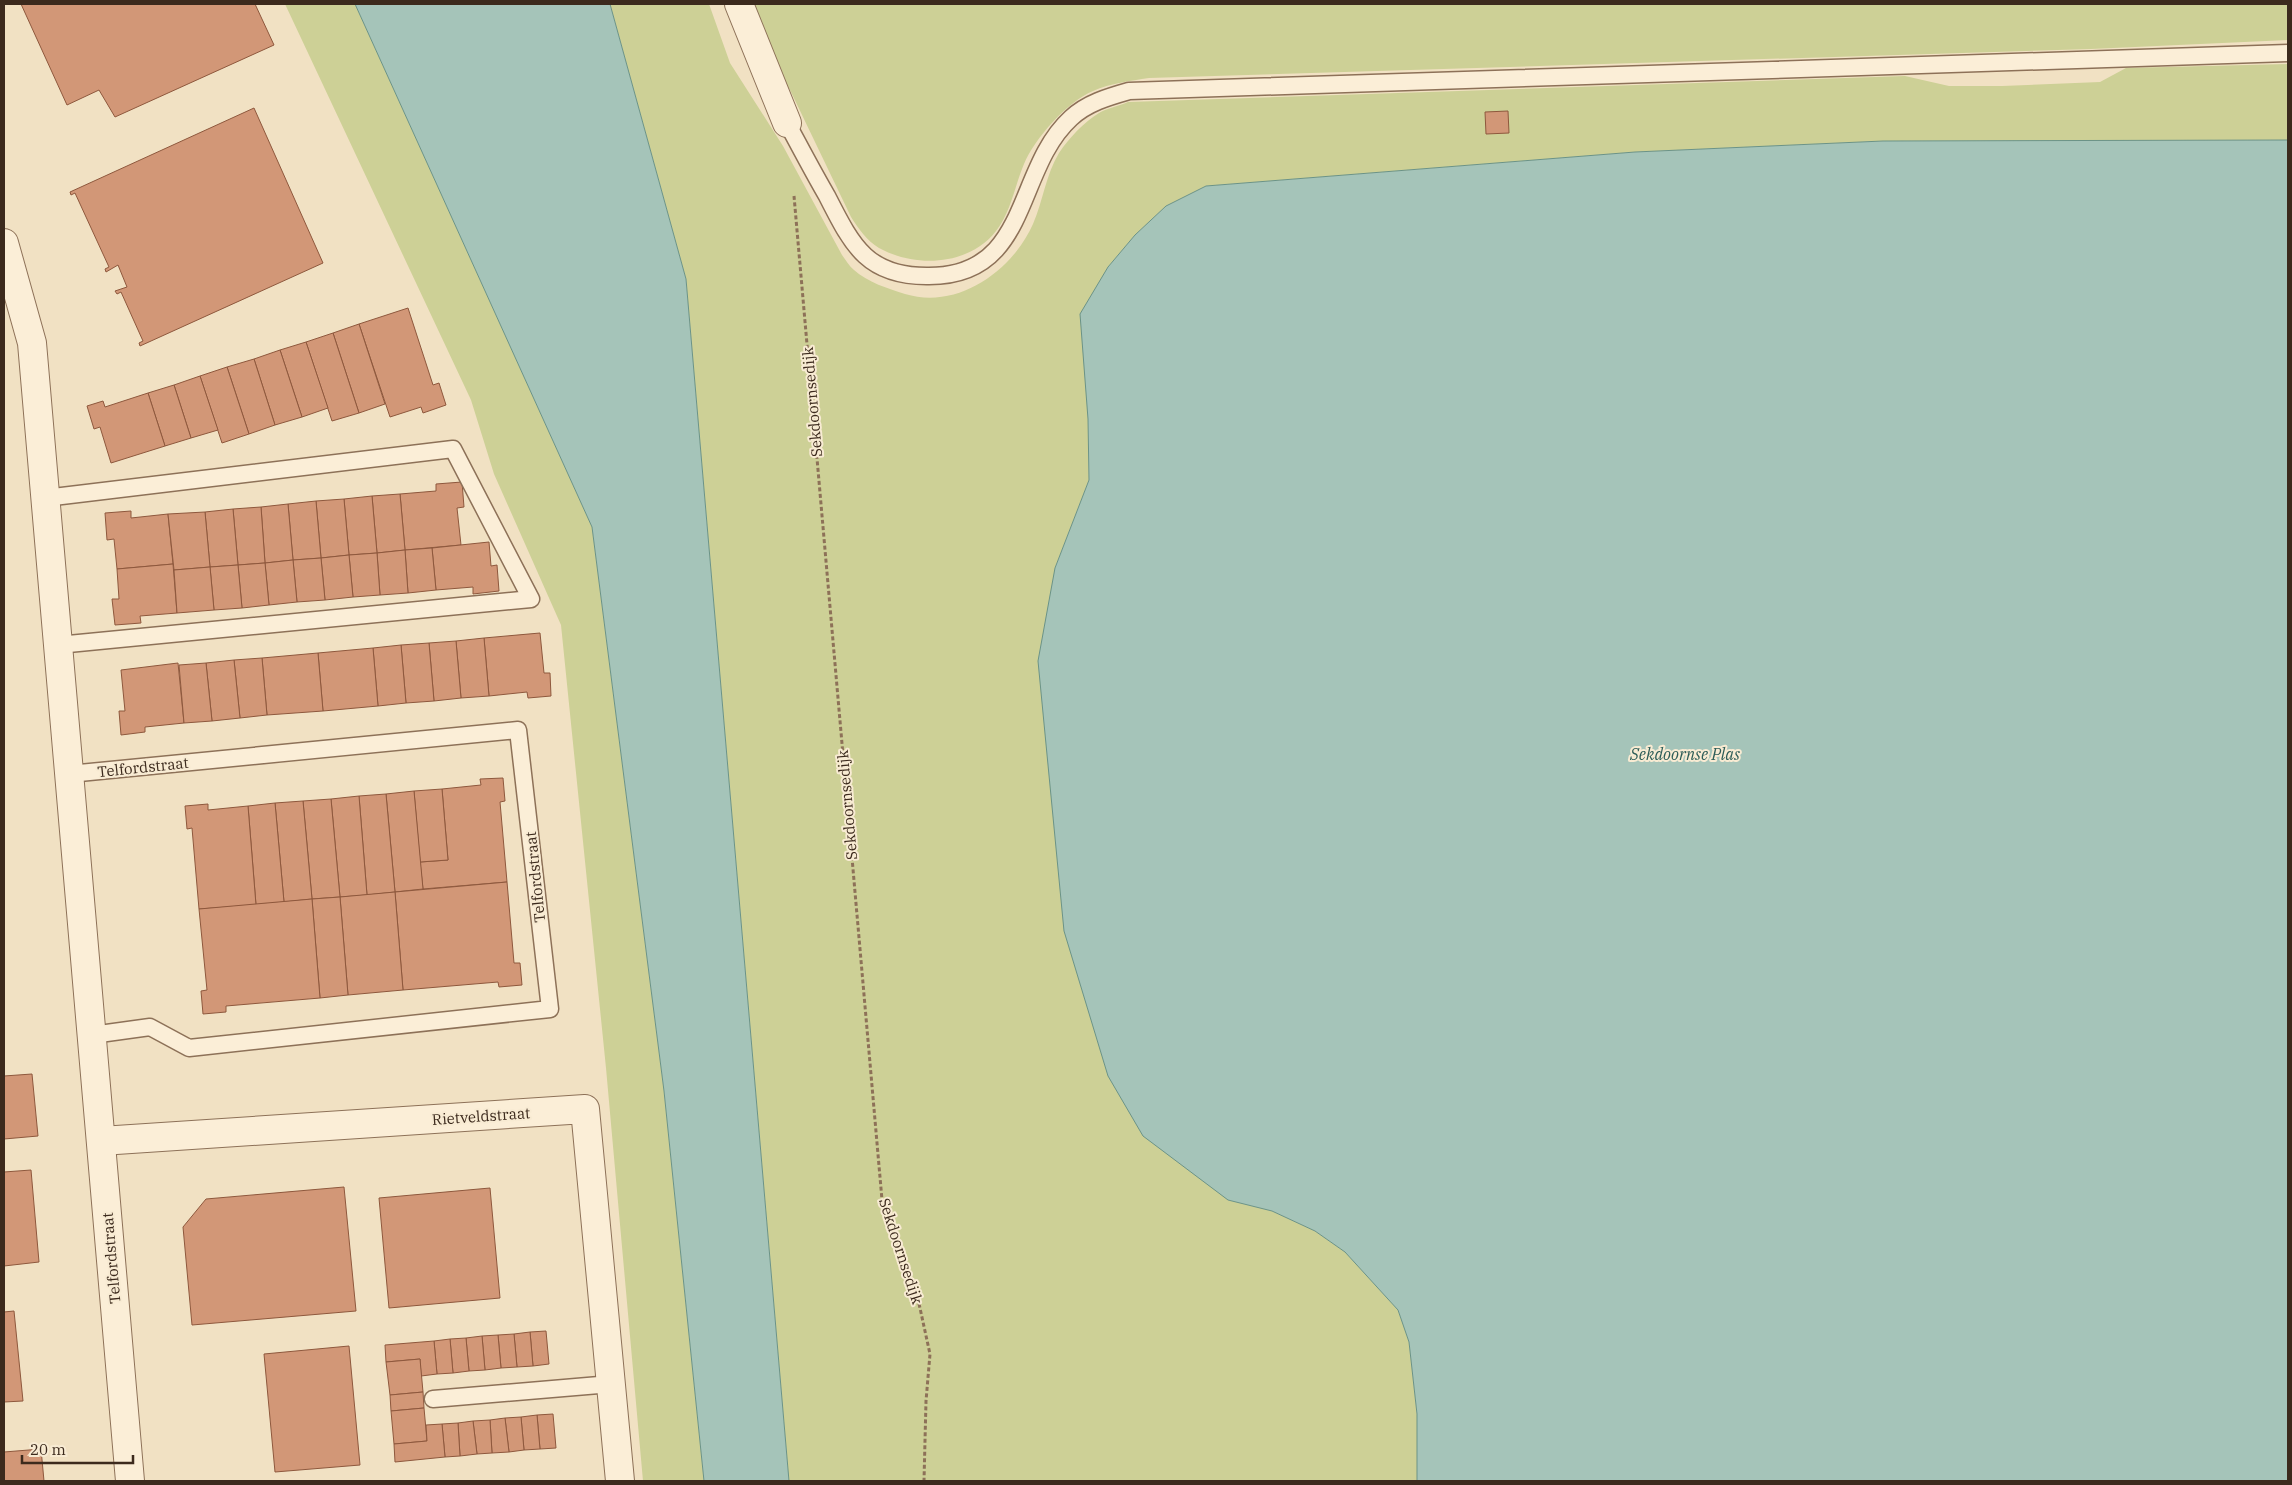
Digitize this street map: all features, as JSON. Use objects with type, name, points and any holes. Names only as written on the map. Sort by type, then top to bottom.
[{"type":"street","points":[[739,4],[788,123]]},
{"type":"street","name":"Telfordstraat","points":[[4,243],[32,343],[130,1481]]},
{"type":"street","name":"Rietveldstraat","points":[[100,1141],[585,1108],[620,1481]]},
{"type":"lane","points":[[788,123],[853,244],[871,261],[889,271],[909,276],[935,276],[960,273],[979,264],[997,248],[1012,230],[1032,180],[1056,134],[1070,118],[1084,107],[1106,97],[1128,91],[2288,53]]},
{"type":"lane","points":[[46,498],[453,449],[531,599],[58,645]]},
{"type":"lane","name":"Telfordstraat","points":[[69,774],[518,730],[550,1009],[189,1048],[150,1027],[92,1035]]},
{"type":"lane","points":[[433,1399],[611,1384]]},
{"type":"path","name":"Sekdoornsedijk","points":[[794,192],[882,1200],[918,1299],[930,1354],[926,1401],[924,1481]]},
{"type":"green space","points":[[285,4],[355,4],[592,527],[664,1091],[704,1481],[643,1481],[606,1068],[561,625],[494,474],[471,400]]},
{"type":"green space","points":[[610,4],[709,4],[730,63],[783,146],[842,255],[859,274],[878,285],[925,298],[963,291],[981,283],[1012,257],[1024,241],[1033,224],[1051,170],[1063,147],[1093,117],[1128,102],[1905,76],[1949,86],[2002,86],[2100,82],[2126,68],[2288,64],[2288,140],[1883,141],[1635,152],[1206,186],[1166,206],[1135,235],[1108,267],[1088,419],[1089,480],[1055,568],[1228,1200],[1272,1211],[1315,1231],[1345,1252],[1398,1310],[1409,1342],[1417,1415],[1417,1481],[789,1481],[686,279]]},
{"type":"green space","points":[[751,4],[2288,4],[2288,40],[2091,49],[1149,78],[1135,80],[1100,88],[1083,96],[1053,122],[1029,154],[1001,224],[985,243],[957,257],[925,261],[909,259],[879,248],[867,238],[851,217],[791,92],[769,52]]},
{"type":"water","points":[[355,4],[610,4],[686,279],[789,1481],[704,1481],[664,1091],[592,527]]},
{"type":"water","name":"Sekdoornse Plas","points":[[2288,140],[2288,1481],[1417,1481],[1417,1414],[1409,1342],[1398,1310],[1345,1252],[1315,1231],[1272,1211],[1228,1200],[1143,1136],[1108,1076],[1064,931],[1038,661],[1055,568],[1089,480],[1088,419],[1080,314],[1108,267],[1135,235],[1166,206],[1206,186],[1635,152],[1883,141]]},
{"type":"building","points":[[21,4],[255,4],[274,45],[115,117],[99,90],[67,105]]},
{"type":"building","points":[[254,108],[323,263],[140,346],[139,343],[143,341],[121,292],[117,294],[115,291],[127,287],[118,265],[106,272],[105,269],[109,267],[75,193],[71,195],[70,192]]},
{"type":"building","points":[[1508,111],[1509,133],[1486,134],[1485,112]]},
{"type":"building","points":[[408,308],[433,385],[439,383],[446,405],[423,413],[421,407],[390,417],[359,324]]},
{"type":"building","points":[[359,324],[385,404],[359,413],[333,333]]},
{"type":"building","points":[[333,333],[359,413],[332,421],[306,342]]},
{"type":"building","points":[[306,342],[328,408],[302,417],[280,350]]},
{"type":"building","points":[[280,350],[302,417],[275,425],[254,359]]},
{"type":"building","points":[[254,359],[275,425],[249,434],[227,367]]},
{"type":"building","points":[[227,367],[249,434],[222,443],[200,376]]},
{"type":"building","points":[[200,376],[218,430],[191,438],[174,385]]},
{"type":"building","points":[[174,385],[191,438],[165,446],[148,393]]},
{"type":"building","points":[[148,393],[165,446],[111,463],[100,427],[94,429],[87,406],[103,401],[105,407]]},
{"type":"building","points":[[462,482],[464,507],[457,508],[461,545],[405,550],[400,494],[436,491],[436,484]]},
{"type":"building","points":[[400,494],[405,550],[377,553],[372,496]]},
{"type":"building","points":[[372,496],[377,553],[349,555],[344,499]]},
{"type":"building","points":[[344,499],[349,555],[321,558],[316,501]]},
{"type":"building","points":[[316,501],[321,558],[293,560],[288,504]]},
{"type":"building","points":[[288,504],[293,560],[265,563],[261,507]]},
{"type":"building","points":[[261,507],[265,563],[238,565],[233,509]]},
{"type":"building","points":[[233,509],[238,565],[210,567],[205,512]]},
{"type":"building","points":[[131,511],[131,518],[168,514],[173,564],[117,569],[114,539],[107,540],[105,513]]},
{"type":"building","points":[[205,512],[210,567],[174,570],[168,514]]},
{"type":"building","points":[[489,542],[491,566],[497,565],[499,591],[473,594],[473,587],[436,590],[432,548]]},
{"type":"building","points":[[432,548],[436,590],[408,593],[405,550]]},
{"type":"building","points":[[405,550],[408,593],[380,595],[377,553]]},
{"type":"building","points":[[377,553],[380,595],[353,597],[349,555]]},
{"type":"building","points":[[349,555],[353,597],[325,600],[321,558]]},
{"type":"building","points":[[321,558],[325,600],[297,602],[293,560]]},
{"type":"building","points":[[293,560],[297,602],[269,605],[265,563]]},
{"type":"building","points":[[265,563],[269,605],[242,608],[238,565]]},
{"type":"building","points":[[173,564],[177,613],[140,616],[141,623],[115,625],[112,599],[119,599],[117,569]]},
{"type":"building","points":[[238,565],[242,608],[214,610],[210,567]]},
{"type":"building","points":[[210,567],[214,610],[177,613],[174,570]]},
{"type":"building","points":[[540,633],[544,673],[550,673],[551,696],[528,698],[527,692],[489,696],[484,638]]},
{"type":"building","points":[[484,638],[489,696],[461,698],[456,641]]},
{"type":"building","points":[[456,641],[461,698],[434,701],[429,643]]},
{"type":"building","points":[[429,643],[434,701],[406,703],[401,645]]},
{"type":"building","points":[[401,645],[406,703],[378,706],[373,648]]},
{"type":"building","points":[[373,648],[378,706],[323,711],[318,653]]},
{"type":"building","points":[[318,653],[323,711],[267,715],[262,658]]},
{"type":"building","points":[[262,658],[267,715],[240,718],[234,660]]},
{"type":"building","points":[[234,660],[240,718],[212,721],[206,663]]},
{"type":"building","points":[[178,663],[184,723],[145,727],[145,732],[121,735],[119,711],[125,711],[121,670]]},
{"type":"building","points":[[206,663],[212,721],[184,723],[179,665]]},
{"type":"building","points":[[503,778],[505,801],[500,802],[507,882],[423,889],[420,862],[448,860],[442,789],[481,785],[480,779]]},
{"type":"building","points":[[442,789],[448,860],[420,862],[414,791]]},
{"type":"building","points":[[414,791],[423,889],[395,892],[386,794]]},
{"type":"building","points":[[386,794],[395,892],[367,895],[359,796]]},
{"type":"building","points":[[359,796],[367,895],[340,897],[331,799]]},
{"type":"building","points":[[331,799],[340,897],[312,899],[303,801]]},
{"type":"building","points":[[303,801],[312,899],[284,902],[275,803]]},
{"type":"building","points":[[275,803],[284,902],[256,905],[248,806]]},
{"type":"building","points":[[208,804],[208,810],[248,806],[256,905],[199,909],[192,828],[187,829],[185,806]]},
{"type":"building","points":[[507,882],[514,963],[520,963],[522,985],[499,987],[498,982],[403,990],[395,892]]},
{"type":"building","points":[[395,892],[403,990],[348,995],[340,897]]},
{"type":"building","points":[[340,897],[348,995],[320,998],[312,899]]},
{"type":"building","points":[[312,899],[320,998],[226,1006],[226,1012],[203,1014],[201,991],[207,990],[199,909]]},
{"type":"building","points":[[32,1074],[38,1136],[4,1139],[4,1076]]},
{"type":"building","points":[[31,1170],[39,1262],[4,1266],[4,1172]]},
{"type":"building","points":[[344,1187],[356,1311],[192,1325],[183,1227],[206,1199]]},
{"type":"building","points":[[490,1188],[500,1298],[389,1308],[379,1198]]},
{"type":"building","points":[[14,1311],[23,1401],[4,1402],[4,1312]]},
{"type":"building","points":[[546,1331],[549,1364],[533,1366],[530,1332]]},
{"type":"building","points":[[530,1332],[533,1366],[517,1367],[514,1334]]},
{"type":"building","points":[[514,1334],[517,1367],[501,1368],[498,1335]]},
{"type":"building","points":[[498,1335],[501,1368],[485,1370],[482,1336]]},
{"type":"building","points":[[482,1336],[485,1370],[469,1371],[466,1338]]},
{"type":"building","points":[[466,1338],[469,1371],[453,1373],[450,1339]]},
{"type":"building","points":[[450,1339],[453,1373],[437,1374],[434,1341]]},
{"type":"building","points":[[434,1341],[437,1374],[421,1376],[420,1359],[386,1362],[385,1345]]},
{"type":"building","points":[[349,1346],[360,1465],[275,1472],[264,1354]]},
{"type":"building","points":[[420,1359],[423,1392],[390,1395],[386,1362]]},
{"type":"building","points":[[423,1392],[424,1408],[391,1411],[390,1395]]},
{"type":"building","points":[[424,1408],[427,1441],[394,1444],[391,1411]]},
{"type":"building","points":[[553,1414],[556,1448],[540,1449],[537,1415]]},
{"type":"building","points":[[537,1415],[540,1449],[524,1450],[521,1417]]},
{"type":"building","points":[[521,1417],[524,1450],[509,1452],[505,1418]]},
{"type":"building","points":[[505,1418],[509,1452],[492,1453],[490,1420]]},
{"type":"building","points":[[490,1420],[492,1453],[477,1454],[473,1421]]},
{"type":"building","points":[[473,1421],[477,1454],[460,1456],[458,1423]]},
{"type":"building","points":[[458,1423],[460,1456],[445,1457],[442,1424]]},
{"type":"building","points":[[442,1424],[445,1457],[395,1462],[394,1444],[427,1441],[426,1425]]},
{"type":"building","points":[[41,1449],[44,1481],[4,1481],[4,1452]]}]
